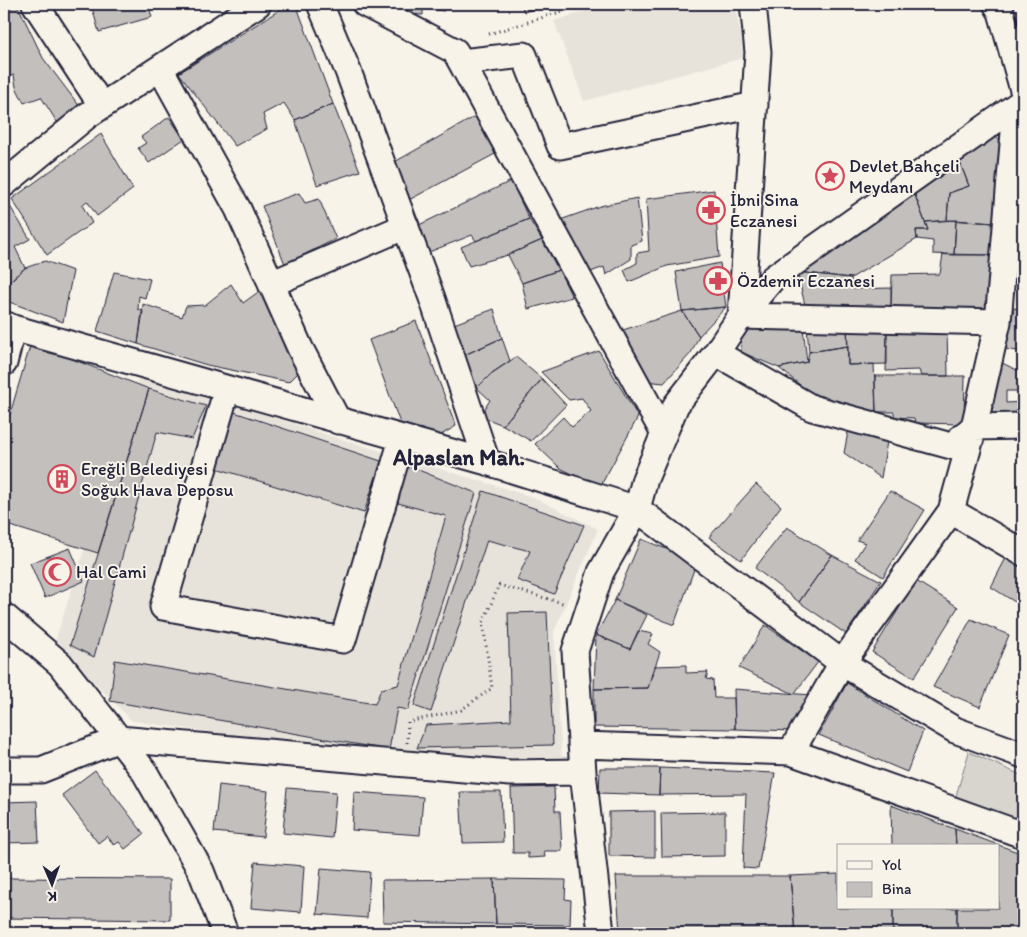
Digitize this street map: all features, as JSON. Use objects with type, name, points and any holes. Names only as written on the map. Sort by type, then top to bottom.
[{"type":"street","points":[[35,4],[102,106]]},
{"type":"street","points":[[4,184],[102,106],[258,4]]},
{"type":"street","points":[[320,4],[348,71],[406,226],[487,462]]},
{"type":"street","points":[[365,4],[455,51],[663,432]]},
{"type":"street","points":[[741,316],[758,52],[753,4]]},
{"type":"street","points":[[1003,5],[1023,90]]},
{"type":"street","points":[[461,62],[524,55],[560,146],[755,105]]},
{"type":"street","points":[[160,68],[238,209],[300,348],[338,421]]},
{"type":"street","points":[[601,933],[583,772],[575,651],[601,572],[637,509],[645,479],[663,432],[676,405],[716,354],[741,316],[773,278],[1023,101]]},
{"type":"street","points":[[791,752],[842,663],[951,511],[974,427],[998,322],[1014,132],[1023,128]]},
{"type":"street","points":[[271,284],[406,226]]},
{"type":"street","points":[[741,316],[998,322]]},
{"type":"street","points":[[4,363],[8,326],[487,462],[637,509],[842,663],[955,730],[1023,755]]},
{"type":"street","points":[[716,354],[812,408],[951,446],[974,427],[1023,426]]},
{"type":"street","points":[[227,389],[163,607],[343,640],[402,439]]},
{"type":"street","points":[[951,511],[1023,553]]},
{"type":"street","points":[[4,616],[60,664],[144,771],[201,871],[225,933]]},
{"type":"street","points":[[4,770],[41,770],[119,739],[510,773],[583,772]]},
{"type":"street","points":[[581,745],[791,752],[1023,835]]},
{"type":"path","points":[[485,36],[586,4]]},
{"type":"path","points":[[407,764],[408,722],[461,710],[492,688],[484,623],[499,585],[589,611]]},
{"type":"shaded area","points":[[608,4],[734,4],[746,57],[584,101],[554,21]]},
{"type":"shaded area","points":[[140,374],[331,436],[533,497],[598,529],[554,632],[562,762],[375,755],[132,721],[55,642]]},
{"type":"shaded area","points":[[969,752],[1023,776],[1023,824],[955,799]]},
{"type":"building","points":[[4,4],[17,4],[43,58],[80,107],[57,122],[41,97],[24,103],[16,87],[14,75],[4,78]]},
{"type":"building","points":[[91,4],[148,4],[152,17],[99,32]]},
{"type":"building","points":[[289,4],[296,4],[333,104],[295,120],[284,103],[263,114],[267,129],[235,146],[179,73]]},
{"type":"building","points":[[386,4],[444,4],[444,11],[423,9],[423,15],[406,14],[406,8],[385,7]]},
{"type":"building","points":[[521,4],[552,4],[524,12]]},
{"type":"building","points":[[333,104],[360,171],[317,185],[295,120]]},
{"type":"building","points":[[478,115],[495,154],[407,201],[391,164]]},
{"type":"building","points":[[169,117],[184,139],[149,163],[138,148],[146,143],[141,137]]},
{"type":"building","points":[[101,134],[133,189],[97,216],[87,201],[82,205],[92,223],[47,255],[12,199]]},
{"type":"building","points":[[993,136],[1003,141],[994,223],[947,220],[949,193],[969,186],[959,160]]},
{"type":"building","points":[[959,160],[969,186],[949,193],[947,220],[925,222],[913,190]]},
{"type":"building","points":[[1023,179],[1023,234],[1017,234]]},
{"type":"building","points":[[511,181],[529,219],[476,241],[472,235],[429,252],[419,225]]},
{"type":"building","points":[[714,190],[719,257],[667,266],[629,282],[624,270],[637,263],[637,253],[649,251],[646,199]]},
{"type":"building","points":[[913,190],[928,230],[916,230],[917,239],[851,278],[797,272]]},
{"type":"building","points":[[299,193],[305,203],[319,199],[336,239],[285,264],[262,206]]},
{"type":"building","points":[[637,198],[642,241],[631,245],[631,259],[606,275],[604,267],[588,273],[565,231],[563,219],[600,206]]},
{"type":"building","points":[[8,203],[30,239],[15,247],[25,268],[4,286],[4,206]]},
{"type":"building","points":[[529,219],[542,240],[508,255],[469,266],[461,247]]},
{"type":"building","points":[[956,220],[994,223],[991,255],[954,255]]},
{"type":"building","points":[[956,220],[954,255],[933,254],[933,241],[917,239],[916,230],[928,230],[925,222]]},
{"type":"building","points":[[1019,238],[1023,238],[1023,283],[1015,282]]},
{"type":"building","points":[[542,240],[559,270],[522,283],[508,255]]},
{"type":"building","points":[[943,254],[991,255],[991,310],[891,310],[892,275],[940,274]]},
{"type":"building","points":[[45,261],[73,271],[63,322],[4,300],[4,286],[25,268]]},
{"type":"building","points":[[720,263],[726,307],[682,311],[676,272]]},
{"type":"building","points":[[559,270],[572,297],[528,309],[522,283]]},
{"type":"building","points":[[114,272],[150,279],[145,298],[139,296],[138,309],[143,311],[138,344],[97,331]]},
{"type":"building","points":[[797,272],[851,278],[853,289],[891,288],[891,310],[806,309]]},
{"type":"building","points":[[231,284],[243,303],[261,290],[300,371],[289,382],[207,365],[138,344],[143,304],[182,317],[186,306],[205,305]]},
{"type":"building","points":[[726,307],[699,336],[682,311]]},
{"type":"building","points":[[1014,308],[1023,310],[1023,352],[1005,349]]},
{"type":"building","points":[[494,309],[502,338],[462,356],[454,324]]},
{"type":"building","points":[[682,311],[699,336],[691,353],[664,383],[645,381],[623,330]]},
{"type":"building","points":[[416,321],[456,426],[441,435],[400,423],[369,340]]},
{"type":"building","points":[[847,325],[887,326],[887,364],[848,365]]},
{"type":"building","points":[[847,325],[848,346],[809,352],[807,327]]},
{"type":"building","points":[[887,326],[947,328],[948,376],[921,376],[919,370],[886,371]]},
{"type":"building","points":[[752,327],[803,327],[807,362],[779,368],[741,352],[740,333]]},
{"type":"building","points":[[502,338],[510,361],[492,373],[477,388],[467,380],[462,356]]},
{"type":"building","name":"Ereğli Belediyesi Soğuk Hava Deposu","points":[[31,343],[149,389],[98,553],[4,524],[4,434]]},
{"type":"building","points":[[848,346],[848,365],[874,364],[876,412],[810,393],[779,368],[807,362],[809,352]]},
{"type":"building","points":[[599,351],[638,417],[600,487],[560,468],[535,444],[563,417],[572,427],[591,411],[582,398],[569,400],[541,372]]},
{"type":"building","points":[[516,357],[542,379],[503,425],[480,416],[490,400],[477,388],[492,373]]},
{"type":"building","points":[[998,361],[1023,373],[1022,391],[1006,391],[1006,403],[1023,402],[1023,420],[985,420]]},
{"type":"building","points":[[875,376],[965,376],[964,424],[915,423],[914,418],[894,417],[894,412],[876,412]]},
{"type":"building","points":[[542,379],[566,405],[531,441],[503,425]]},
{"type":"building","points":[[149,389],[206,406],[192,439],[157,432],[94,657],[70,645]]},
{"type":"building","points":[[231,411],[381,461],[364,513],[213,467]]},
{"type":"building","points":[[849,427],[888,435],[881,478],[844,453]]},
{"type":"building","points":[[406,465],[476,493],[408,710],[397,708],[389,750],[110,701],[115,660],[375,704],[381,689],[398,685],[446,516],[398,503]]},
{"type":"building","points":[[756,484],[781,506],[741,560],[709,537]]},
{"type":"building","points":[[483,491],[584,525],[554,594],[517,580],[530,551],[487,540],[431,712],[414,706]]},
{"type":"building","points":[[890,491],[925,510],[883,577],[855,559],[865,543],[857,540]]},
{"type":"building","points":[[787,527],[832,555],[799,602],[755,568]]},
{"type":"building","points":[[641,539],[697,561],[674,625],[615,600]]},
{"type":"building","name":"Hal Cami","points":[[70,548],[84,581],[45,598],[30,563]]},
{"type":"building","points":[[832,555],[881,581],[846,634],[799,602]]},
{"type":"building","points":[[1007,556],[1023,565],[1023,607],[991,587]]},
{"type":"building","points":[[916,581],[958,607],[914,678],[872,652]]},
{"type":"building","points":[[615,600],[647,615],[630,649],[596,635]]},
{"type":"building","points":[[547,612],[553,745],[417,748],[426,725],[511,720],[508,613]]},
{"type":"building","points":[[971,619],[1009,635],[980,707],[933,687]]},
{"type":"building","points":[[765,625],[818,662],[794,694],[739,668]]},
{"type":"building","points":[[638,631],[653,634],[648,644],[660,652],[648,688],[594,689],[596,635],[630,649]]},
{"type":"building","points":[[686,665],[686,673],[708,672],[706,679],[713,680],[714,698],[734,698],[735,729],[594,727],[594,689],[648,688],[654,666]]},
{"type":"building","points":[[847,683],[923,731],[907,772],[819,735]]},
{"type":"building","points":[[734,689],[811,695],[793,731],[735,729]]},
{"type":"building","points":[[600,768],[660,768],[659,795],[599,793]]},
{"type":"building","points":[[660,768],[775,773],[758,869],[743,868],[746,794],[659,795]]},
{"type":"building","points":[[95,770],[144,834],[125,849],[119,842],[114,845],[107,836],[98,843],[62,795]]},
{"type":"building","points":[[219,785],[268,791],[263,837],[214,832]]},
{"type":"building","points":[[554,787],[555,811],[560,811],[562,851],[544,851],[545,857],[528,858],[528,853],[513,853],[511,788]]},
{"type":"building","points":[[287,788],[336,792],[332,838],[283,833]]},
{"type":"building","points":[[354,792],[423,797],[420,835],[352,830]]},
{"type":"building","points":[[460,792],[501,792],[503,842],[463,843]]},
{"type":"building","points":[[37,801],[39,842],[4,843],[4,802]]},
{"type":"building","points":[[891,805],[955,829],[956,844],[892,844]]},
{"type":"building","points":[[655,811],[655,857],[609,856],[609,812]]},
{"type":"building","points":[[725,812],[725,856],[662,857],[661,813]]},
{"type":"building","points":[[955,829],[996,844],[956,844]]},
{"type":"building","points":[[1000,846],[1023,854],[1023,933],[957,933],[957,910],[1000,910]]},
{"type":"building","points":[[255,862],[304,866],[301,912],[251,908]]},
{"type":"building","points":[[321,868],[370,872],[367,918],[317,914]]},
{"type":"building","points":[[837,874],[837,910],[893,910],[893,933],[795,933],[790,876]]},
{"type":"building","points":[[616,876],[790,876],[795,933],[620,933]]},
{"type":"building","points":[[4,878],[170,879],[170,920],[4,918]]},
{"type":"building","points":[[494,879],[566,880],[565,899],[571,900],[570,925],[496,924]]},
{"type":"building","points":[[494,879],[496,924],[383,922],[382,880]]},
{"type":"building","points":[[893,910],[957,910],[957,933],[893,933]]},
{"type":"place","name":"Devlet Bahçeli Meydanı","points":[[830,176]]},
{"type":"place","name":"İbni Sina Eczanesi","points":[[711,210]]},
{"type":"place","name":"Özdemir Eczanesi","points":[[718,281]]},
{"type":"place","name":"Ereğli Belediyesi Soğuk Hava Deposu","points":[[62,479]]},
{"type":"place","name":"Hal Cami","points":[[57,572]]},
{"type":"district","name":"Alpaslan Mah.","points":[[459,457]]}]
